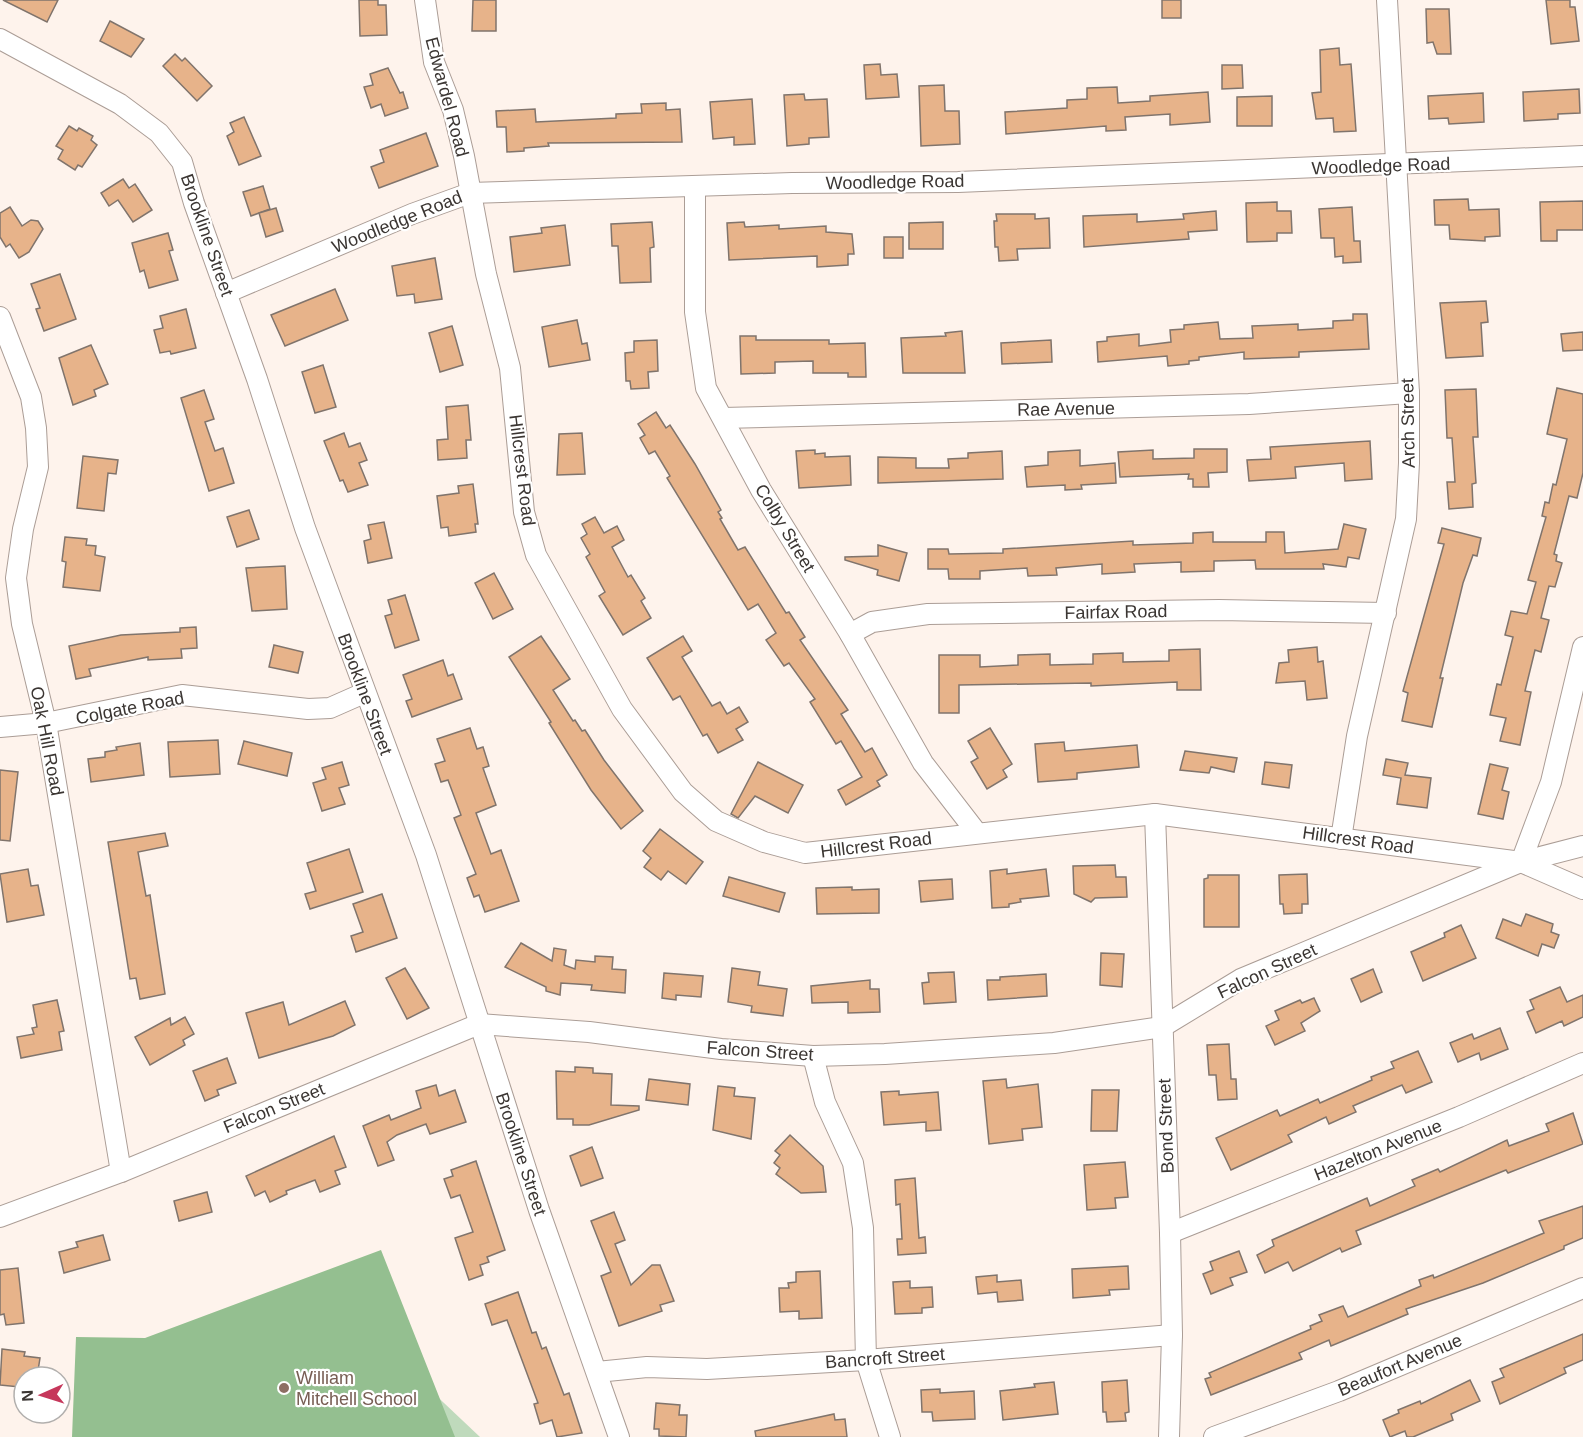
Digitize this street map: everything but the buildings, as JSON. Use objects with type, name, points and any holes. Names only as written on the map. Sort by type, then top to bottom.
[{"type":"street","name":"Edwardel Road","points":[[425,0],[434,62],[453,110],[470,193]]},
{"type":"street","name":"Arch Street","points":[[1341,839],[1358,736],[1406,519],[1409,463],[1408,393],[1387,0]]},
{"type":"street","name":"Brookline Street","points":[[0,39],[120,104],[159,133],[182,162],[194,203],[364,693],[426,855],[538,1210],[619,1437]]},
{"type":"street","name":"Woodledge Road","points":[[226,293],[412,214],[470,193],[1397,166],[1583,156]]},
{"type":"street","name":"Colby Street","points":[[695,188],[695,312],[706,388],[761,490],[850,634],[923,763],[977,833]]},
{"type":"street","name":"Hillcrest Road","points":[[470,193],[510,368],[524,512],[536,555],[622,709],[683,792],[716,821],[764,842],[805,854],[1155,814],[1521,862],[1583,846]]},
{"type":"street","name":"Oak Hill Road","points":[[0,317],[31,398],[39,467],[23,529],[16,578],[22,624],[46,723],[121,1172]]},
{"type":"street","name":"Rae Avenue","points":[[723,418],[1249,404],[1408,393]]},
{"type":"street","name":"Fairfax Road","points":[[850,634],[872,622],[928,614],[1219,610],[1386,613]]},
{"type":"street","points":[[1583,647],[1551,782],[1521,862],[1583,889]]},
{"type":"street","name":"Colgate Road","points":[[0,727],[46,723],[182,695],[308,710],[330,708],[364,693]]},
{"type":"street","name":"Bond Street","points":[[1155,814],[1161,930],[1162,1027],[1170,1233],[1172,1335],[1169,1437]]},
{"type":"street","name":"Falcon Street","points":[[0,1217],[121,1172],[479,1024],[589,1032],[721,1049],[813,1056],[885,1054],[1054,1043],[1162,1027],[1241,980],[1521,862]]},
{"type":"street","points":[[813,1056],[825,1102],[853,1163],[862,1228],[866,1360],[890,1437]]},
{"type":"street","name":"Hazelton Avenue","points":[[1170,1233],[1459,1117],[1583,1063]]},
{"type":"street","name":"Beaufort Avenue","points":[[1214,1437],[1338,1391],[1583,1288]]},
{"type":"street","name":"Bancroft Street","points":[[597,1372],[647,1367],[707,1369],[866,1360],[1172,1335]]},
{"type":"green space","name":"William Mitchell School","points":[[381,1250],[455,1437],[72,1437],[76,1337],[145,1338]]},
{"type":"green space","points":[[426,1386],[480,1437],[414,1437]]},
{"type":"place","name":"William Mitchell School","points":[[284,1388]]}]
